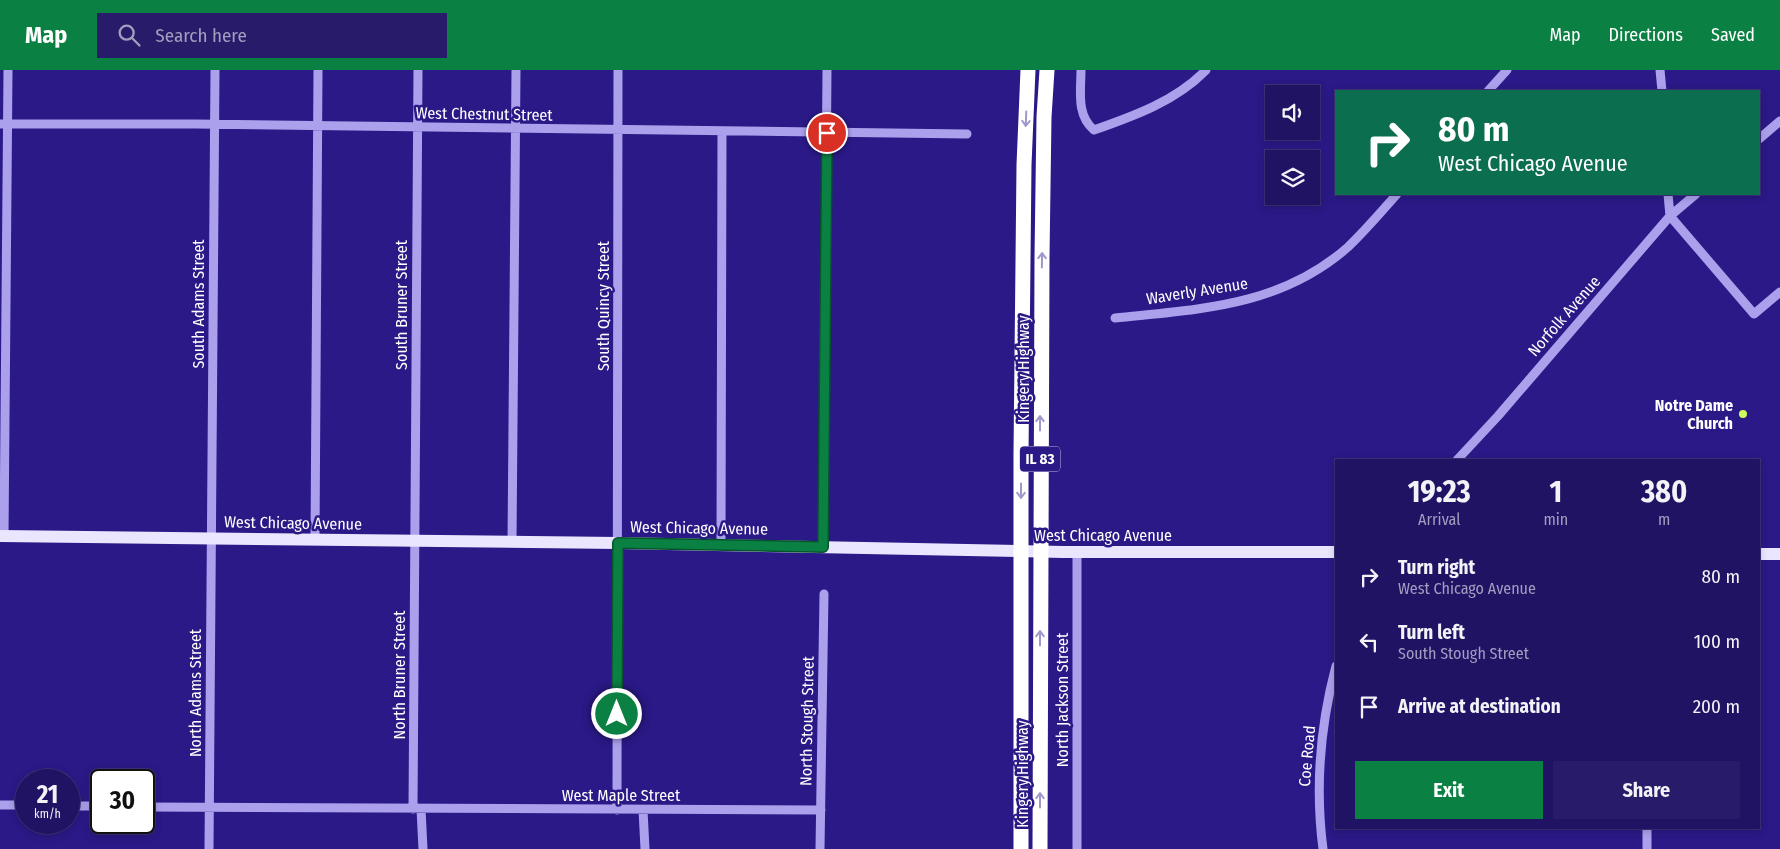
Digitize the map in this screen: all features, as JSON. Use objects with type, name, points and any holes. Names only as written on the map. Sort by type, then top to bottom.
[{"type":"highway","name":"Kingery Highway","points":[[1021,849],[1021,454],[1024,164],[1028,70]]},
{"type":"highway","name":"Kingery Highway","points":[[1040,849],[1042,267],[1044,117],[1047,70]]},
{"type":"main road","name":"West Chicago Avenue","points":[[2,536],[618,543],[1063,552],[1335,552]]},
{"type":"main road","points":[[1760,554],[1780,554]]},
{"type":"street","points":[[2,536],[4,124],[8,70]]},
{"type":"street","name":"South Adams Street","points":[[211,538],[215,70]]},
{"type":"street","points":[[315,539],[318,70]]},
{"type":"street","name":"South Bruner Street","points":[[415,540],[418,70]]},
{"type":"street","points":[[512,542],[516,70]]},
{"type":"street","name":"South Quincy Street","points":[[617,810],[618,70]]},
{"type":"street","points":[[823,547],[827,70]]},
{"type":"street","points":[[1081,70],[1080,105],[1082,115],[1094,130],[1146,111],[1167,100],[1206,70]]},
{"type":"street","points":[[1489,90],[1507,70]]},
{"type":"street","points":[[1660,70],[1662,90]]},
{"type":"street","points":[[1760,138],[1780,121]]},
{"type":"street","name":"West Chestnut Street","points":[[4,124],[967,134]]},
{"type":"street","points":[[721,545],[722,131]]},
{"type":"street","name":"Waverly Avenue","points":[[1115,318],[1213,308],[1271,293],[1316,270],[1347,248],[1396,195]]},
{"type":"street","points":[[1668,195],[1670,216],[1754,314],[1780,292]]},
{"type":"street","name":"Norfolk Avenue","points":[[1457,459],[1498,416],[1670,216],[1695,195]]},
{"type":"street","name":"North Adams Street","points":[[209,849],[211,538]]},
{"type":"street","name":"North Bruner Street","points":[[415,540],[417,809],[423,849]]},
{"type":"street","name":"North Jackson Street","points":[[1077,552],[1077,849]]},
{"type":"street","name":"North Stough Street","points":[[820,849],[824,594]]},
{"type":"street","name":"Coe Road","points":[[1323,849],[1319,818],[1318,777],[1326,713],[1335,671]]},
{"type":"street","points":[[0,805],[15,805]]},
{"type":"street","name":"West Maple Street","points":[[155,806],[820,810]]},
{"type":"street","points":[[643,810],[646,849]]},
{"type":"street","points":[[1647,829],[1647,849]]},
{"type":"place","name":"Notre Dame Church","points":[[1743,414]]},
{"type":"route","points":[[617,714],[618,543],[823,547],[827,133]]}]
